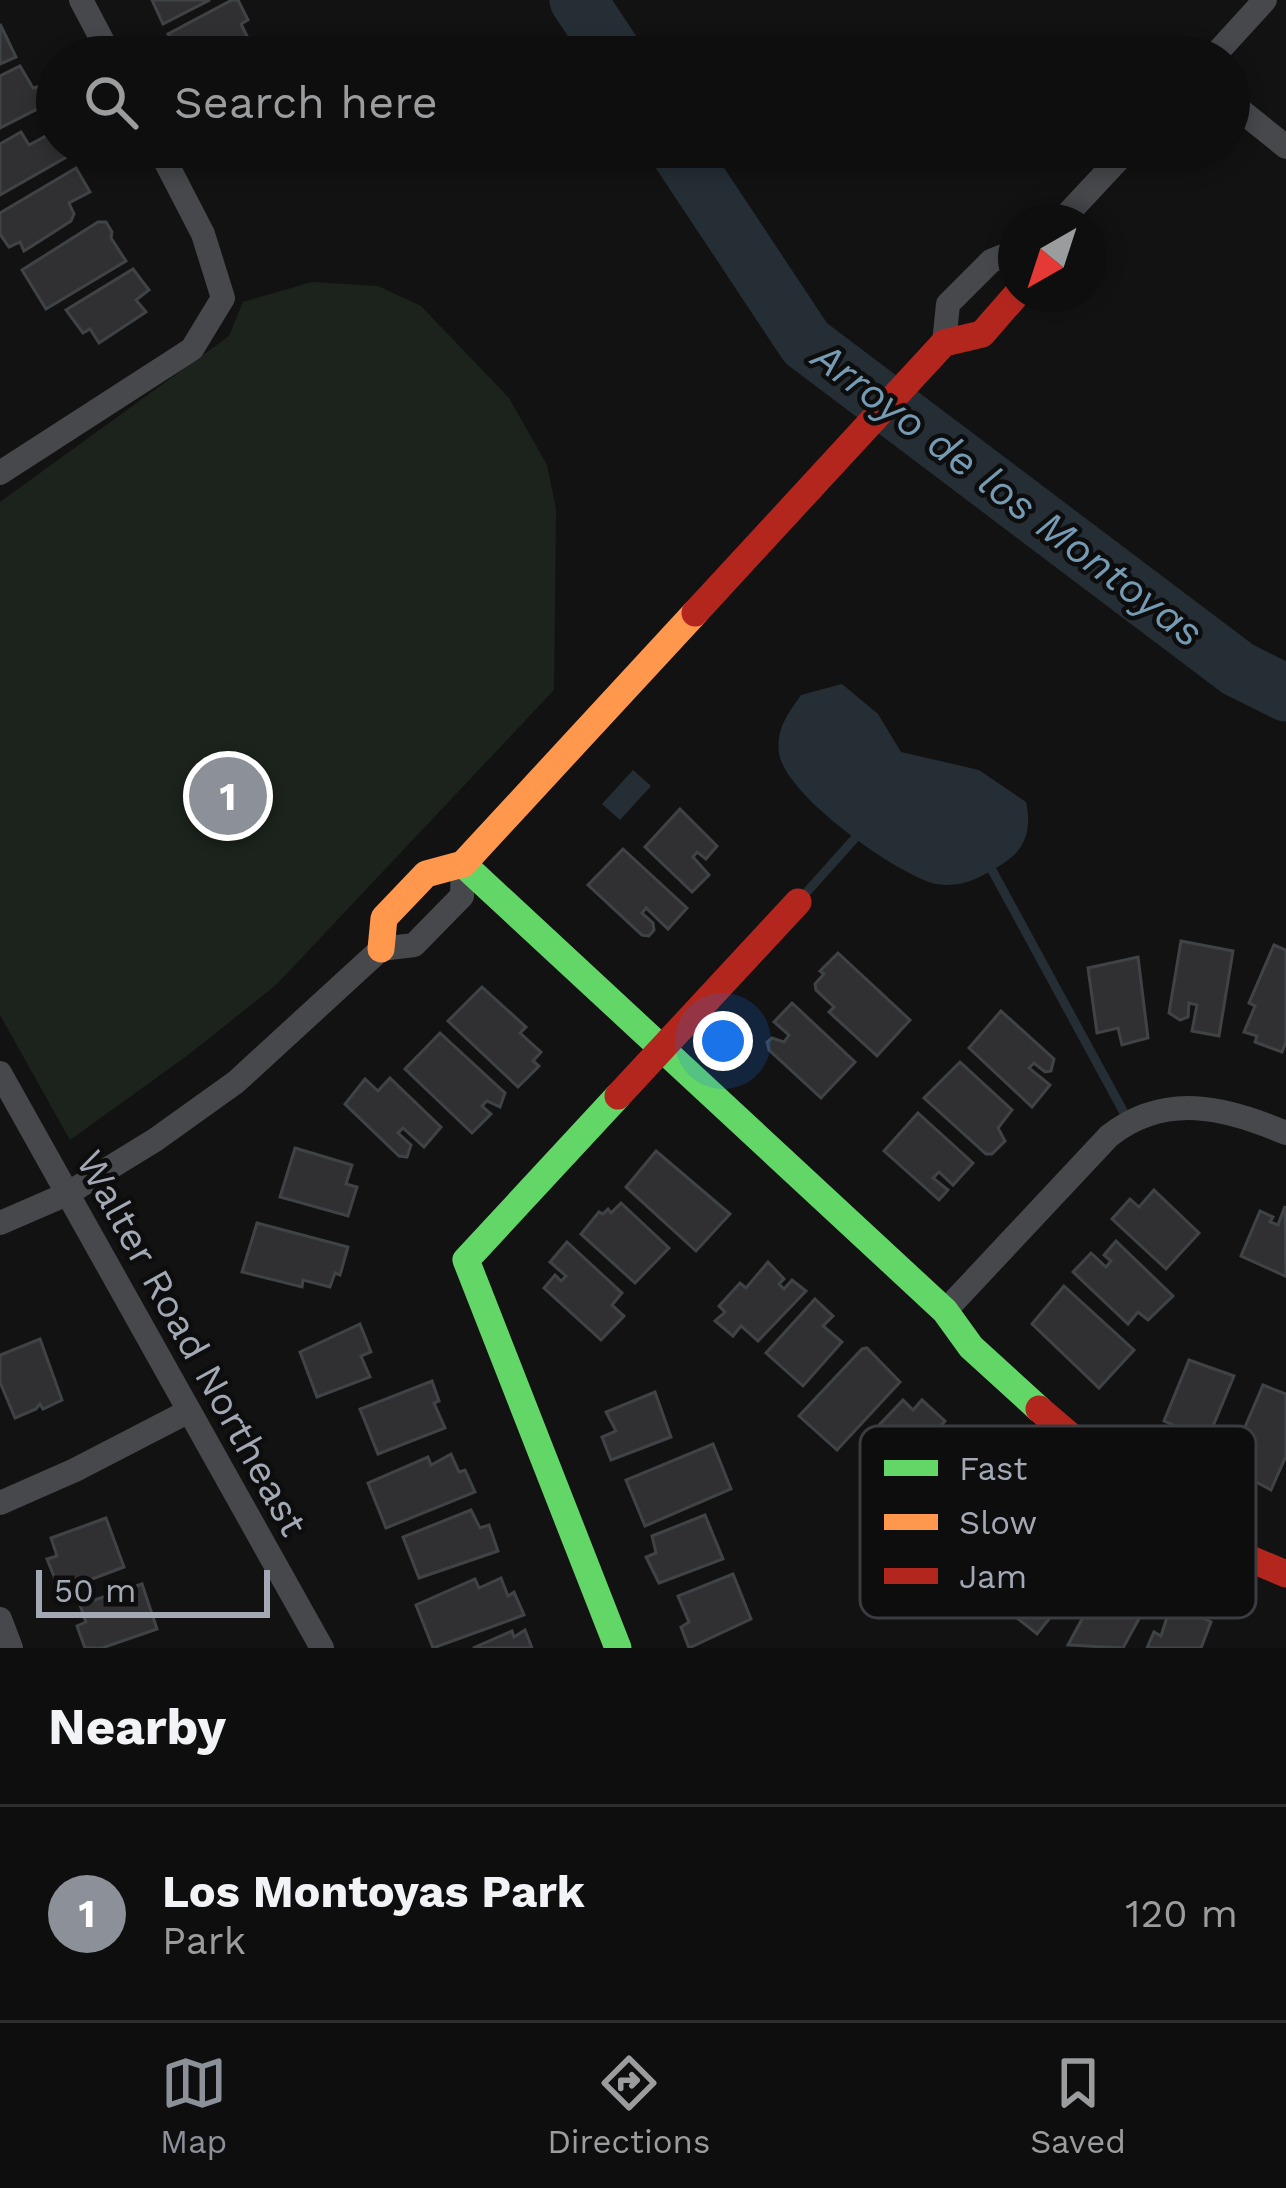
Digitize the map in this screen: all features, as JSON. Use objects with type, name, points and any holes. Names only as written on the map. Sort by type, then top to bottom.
[{"type":"street","points":[[81,0],[100,36]]},
{"type":"street","points":[[1232,36],[1265,0]]},
{"type":"street","points":[[1250,118],[1286,147]]},
{"type":"street","points":[[0,473],[192,349],[223,298],[203,234],[169,168]]},
{"type":"street","points":[[1077,204],[1110,168]]},
{"type":"street","points":[[937,351],[948,304],[998,258]]},
{"type":"street","points":[[381,949],[384,918],[426,874],[463,864],[937,351],[982,334],[1001,312]]},
{"type":"street","points":[[0,1223],[67,1194],[154,1140],[236,1082],[381,949],[414,945],[462,896],[463,864]]},
{"type":"street","points":[[463,864],[945,1311],[971,1347],[1058,1426]]},
{"type":"street","points":[[617,1648],[466,1260],[798,902]]},
{"type":"street","name":"Walter Road Northeast","points":[[0,1073],[322,1648]]},
{"type":"street","points":[[945,1311],[1128,1120],[1191,1104],[1286,1132]]},
{"type":"street","points":[[0,1503],[188,1412]]},
{"type":"street","points":[[1256,1561],[1286,1574]]},
{"type":"street","points":[[0,1619],[11,1648]]},
{"type":"shaded area","points":[[312,282],[378,286],[421,306],[509,398],[547,465],[556,509],[554,690],[276,985],[70,1140],[0,1015],[0,502],[229,336],[243,302]]},
{"type":"shaded area","points":[[842,684],[878,714],[901,752],[979,770],[1026,802],[1027,830],[1016,853],[968,882],[932,883],[892,864],[820,809],[786,770],[779,736],[801,695]]},
{"type":"shaded area","points":[[633,770],[651,786],[620,820],[602,804]]},
{"type":"building","points":[[152,0],[210,0],[163,24]]},
{"type":"building","points":[[232,0],[238,0],[248,20],[241,24],[247,36],[168,34]]},
{"type":"building","points":[[0,24],[16,57],[0,64]]},
{"type":"building","points":[[20,66],[36,87],[36,110],[0,128],[0,76]]},
{"type":"building","points":[[21,132],[29,145],[36,141],[36,168],[47,168],[0,195],[0,144]]},
{"type":"building","points":[[76,168],[90,192],[69,203],[74,214],[71,221],[24,251],[20,242],[9,247],[0,234],[0,213]]},
{"type":"building","points":[[98,222],[106,222],[126,261],[46,309],[22,270]]},
{"type":"building","points":[[133,269],[149,290],[136,300],[146,312],[99,343],[90,329],[83,333],[66,310]]},
{"type":"building","points":[[680,809],[717,846],[706,859],[697,852],[693,857],[709,875],[692,892],[645,847]]},
{"type":"building","points":[[623,849],[687,908],[668,929],[646,908],[642,913],[654,930],[649,936],[642,935],[588,885]]},
{"type":"building","points":[[1181,941],[1233,951],[1219,1036],[1192,1031],[1197,1005],[1189,1003],[1188,1017],[1180,1020],[1169,1013]]},
{"type":"building","points":[[1274,945],[1286,950],[1286,1042],[1282,1052],[1255,1042],[1257,1036],[1244,1032],[1255,1006],[1249,1003]]},
{"type":"building","points":[[838,953],[910,1020],[877,1056],[829,1012],[834,1007],[816,990],[824,974],[820,971]]},
{"type":"building","points":[[1138,957],[1148,1038],[1122,1045],[1118,1028],[1097,1033],[1088,968]]},
{"type":"building","points":[[482,987],[526,1027],[520,1033],[541,1052],[533,1061],[539,1066],[518,1087],[448,1021]]},
{"type":"building","points":[[792,1003],[855,1062],[821,1098],[769,1050],[767,1042],[772,1038],[784,1042],[789,1035],[774,1022]]},
{"type":"building","points":[[1001,1011],[1054,1059],[1051,1071],[1034,1063],[1029,1068],[1050,1085],[1032,1107],[969,1048]]},
{"type":"building","points":[[440,1033],[505,1093],[500,1107],[487,1101],[482,1106],[491,1114],[472,1133],[405,1069]]},
{"type":"building","points":[[960,1062],[1012,1110],[998,1128],[1005,1141],[992,1154],[986,1154],[924,1098]]},
{"type":"building","points":[[390,1078],[441,1127],[424,1147],[403,1128],[398,1133],[411,1145],[407,1157],[399,1156],[345,1104],[365,1079],[378,1091]]},
{"type":"building","points":[[918,1113],[973,1163],[953,1185],[939,1172],[933,1178],[948,1190],[939,1200],[884,1151]]},
{"type":"building","points":[[295,1148],[352,1165],[346,1184],[357,1187],[348,1216],[280,1197]]},
{"type":"building","points":[[656,1151],[730,1214],[696,1251],[626,1187]]},
{"type":"building","points":[[1154,1190],[1199,1233],[1166,1269],[1112,1219],[1130,1199],[1139,1207]]},
{"type":"building","points":[[621,1203],[669,1248],[635,1283],[581,1234],[599,1212],[608,1209],[611,1213]]},
{"type":"building","points":[[1285,1206],[1285,1276],[1241,1256],[1260,1211],[1278,1225]]},
{"type":"building","points":[[257,1223],[348,1247],[340,1275],[335,1273],[330,1287],[303,1280],[302,1287],[242,1272]]},
{"type":"building","points":[[1116,1241],[1173,1296],[1148,1320],[1138,1312],[1128,1324],[1073,1272],[1091,1253],[1106,1267],[1111,1261],[1104,1255]]},
{"type":"building","points":[[567,1242],[622,1293],[612,1305],[624,1316],[601,1340],[544,1288],[555,1275],[561,1281],[566,1276],[550,1262]]},
{"type":"building","points":[[768,1262],[784,1279],[779,1284],[784,1289],[792,1280],[806,1291],[758,1341],[741,1326],[733,1336],[715,1321],[725,1312],[719,1306],[740,1283],[746,1288]]},
{"type":"building","points":[[1064,1286],[1134,1350],[1099,1388],[1032,1324]]},
{"type":"building","points":[[815,1299],[833,1316],[823,1326],[842,1342],[803,1386],[766,1353]]},
{"type":"building","points":[[360,1324],[371,1352],[361,1356],[370,1377],[317,1397],[300,1352]]},
{"type":"building","points":[[40,1339],[62,1400],[43,1409],[40,1404],[15,1418],[0,1382],[0,1355]]},
{"type":"building","points":[[867,1348],[900,1382],[837,1450],[799,1416]]},
{"type":"building","points":[[1189,1360],[1234,1376],[1213,1426],[1175,1426],[1164,1421]]},
{"type":"building","points":[[432,1381],[439,1401],[434,1403],[445,1428],[378,1454],[360,1409]]},
{"type":"building","points":[[1263,1385],[1286,1394],[1286,1456],[1271,1490],[1256,1482],[1256,1426],[1245,1426]]},
{"type":"building","points":[[655,1392],[671,1437],[611,1460],[602,1437],[616,1431],[606,1412]]},
{"type":"building","points":[[903,1400],[913,1410],[922,1400],[945,1421],[940,1426],[878,1426]]},
{"type":"building","points":[[713,1444],[731,1489],[645,1526],[626,1480]]},
{"type":"building","points":[[451,1454],[475,1492],[386,1528],[368,1483],[428,1457],[431,1465]]},
{"type":"building","points":[[471,1510],[480,1528],[489,1525],[498,1551],[419,1578],[403,1537]]},
{"type":"building","points":[[705,1515],[723,1559],[659,1583],[646,1557],[656,1553],[652,1536]]},
{"type":"building","points":[[106,1518],[124,1567],[60,1591],[47,1559],[57,1556],[51,1538]]},
{"type":"building","points":[[733,1574],[751,1619],[689,1648],[681,1627],[689,1622],[678,1596]]},
{"type":"building","points":[[501,1578],[508,1596],[514,1592],[524,1615],[433,1648],[416,1605],[475,1579],[479,1588]]},
{"type":"building","points":[[142,1584],[157,1629],[102,1648],[85,1648],[77,1626],[86,1622],[80,1605]]},
{"type":"building","points":[[1017,1618],[1050,1618],[1037,1634]]},
{"type":"building","points":[[1083,1618],[1139,1618],[1123,1648],[1068,1645]]},
{"type":"building","points":[[1167,1618],[1211,1622],[1201,1648],[1147,1648],[1154,1632],[1161,1636]]},
{"type":"building","points":[[525,1630],[532,1648],[473,1648],[512,1631],[514,1637]]},
{"type":"waterway","name":"Arroyo de los Montoyas","points":[[578,0],[602,36]]},
{"type":"waterway","name":"Arroyo de los Montoyas","points":[[690,168],[806,343],[1238,669],[1286,693]]},
{"type":"waterway","points":[[805,894],[856,837]]},
{"type":"waterway","points":[[992,870],[1128,1120]]},
{"type":"traffic: fast","points":[[463,864],[945,1311],[971,1347],[1039,1409]]},
{"type":"traffic: fast","points":[[618,1096],[466,1260],[618,1648]]},
{"type":"traffic: slow","points":[[381,949],[384,918],[426,874],[463,864],[695,613]]},
{"type":"traffic: jam","points":[[695,613],[944,343],[982,334],[1001,312]]},
{"type":"traffic: jam","points":[[618,1096],[798,902]]},
{"type":"traffic: jam","points":[[1039,1409],[1059,1426]]},
{"type":"traffic: jam","points":[[1256,1561],[1286,1574]]},
{"type":"place","name":"Los Montoyas Park","points":[[228,796]]}]
